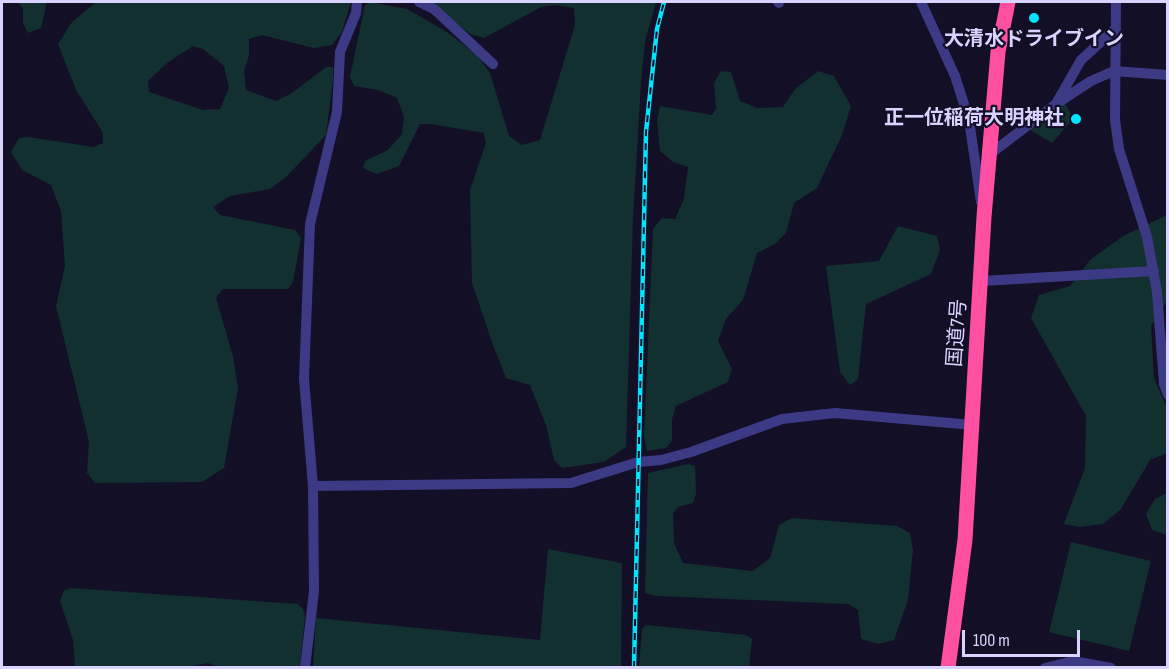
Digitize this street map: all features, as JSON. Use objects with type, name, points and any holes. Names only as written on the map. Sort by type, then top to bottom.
[{"type":"highway","name":"国道7号","points":[[948,668],[965,540],[984,217],[998,52],[1008,2]]},
{"type":"street","points":[[305,668],[314,591],[313,486],[304,379],[310,224],[337,112],[340,52],[356,13],[357,2]]},
{"type":"street","points":[[419,2],[434,9],[493,64]]},
{"type":"street","points":[[921,2],[955,76],[969,120],[984,217]]},
{"type":"street","points":[[1116,2],[1118,53],[1114,70],[1119,149],[1148,237],[1154,271],[1164,384],[1167,395]]},
{"type":"street","points":[[1056,104],[1081,60],[1116,28]]},
{"type":"street","points":[[990,154],[1056,104],[1091,81],[1114,70],[1167,75]]},
{"type":"street","points":[[982,281],[1154,271]]},
{"type":"street","points":[[313,486],[571,483],[638,462],[662,460],[691,452],[782,419],[836,413],[973,425]]},
{"type":"street","points":[[1045,668],[1073,661],[1111,668]]},
{"type":"green space","points":[[17,2],[47,2],[41,28],[28,33],[23,23],[23,8]]},
{"type":"green space","points":[[96,2],[351,2],[342,32],[332,45],[314,48],[262,35],[249,39],[249,55],[244,71],[246,90],[276,101],[292,93],[326,67],[333,67],[333,79],[326,135],[286,177],[270,189],[230,196],[213,207],[220,215],[295,230],[301,238],[293,282],[288,289],[223,289],[216,298],[233,356],[238,388],[224,468],[202,482],[95,483],[87,473],[89,442],[56,306],[65,266],[61,211],[51,185],[22,170],[11,152],[19,138],[28,137],[94,147],[103,143],[103,133],[76,90],[58,44],[72,22]],"holes":[[[193,46],[203,49],[224,66],[229,88],[220,109],[203,110],[149,92],[148,81],[167,63]]]},
{"type":"green space","points":[[370,2],[407,9],[447,32],[477,55],[490,73],[509,136],[522,145],[540,140],[575,25],[574,8],[555,5],[541,7],[484,38],[470,34],[429,2],[656,2],[645,42],[641,83],[633,218],[626,447],[604,462],[562,468],[554,460],[546,425],[530,385],[506,378],[493,345],[472,283],[470,190],[486,143],[484,133],[420,124],[399,166],[377,174],[363,168],[365,161],[388,150],[402,134],[404,117],[397,98],[378,90],[354,86],[350,77],[365,5]]},
{"type":"green space","points":[[721,71],[731,72],[740,101],[757,108],[783,107],[795,89],[818,71],[834,76],[851,106],[842,135],[817,188],[794,203],[786,233],[775,244],[757,253],[743,300],[726,319],[718,341],[732,369],[728,382],[676,406],[672,420],[672,441],[666,448],[647,451],[644,436],[653,229],[662,218],[675,219],[684,199],[688,167],[673,162],[660,151],[657,120],[660,106],[712,115],[716,109],[714,83]]},
{"type":"green space","points":[[1065,103],[1073,119],[1052,143],[1030,130]]},
{"type":"green space","points":[[1167,215],[1167,301],[1151,326],[1154,378],[1167,408],[1167,453],[1150,460],[1121,509],[1103,524],[1080,527],[1064,524],[1085,468],[1086,416],[1031,318],[1039,295],[1070,286],[1090,260],[1123,236]]},
{"type":"green space","points":[[898,226],[937,236],[940,250],[931,274],[866,304],[858,379],[850,385],[840,372],[826,266],[879,261]]},
{"type":"green space","points":[[688,464],[695,466],[696,494],[693,503],[678,507],[673,514],[674,543],[683,563],[753,571],[770,558],[779,525],[792,518],[897,526],[910,533],[913,550],[908,600],[894,640],[878,644],[861,639],[858,610],[848,604],[656,596],[645,593],[648,473]]},
{"type":"green space","points":[[1167,494],[1167,535],[1152,530],[1146,514],[1155,499]]},
{"type":"green space","points":[[1071,542],[1151,561],[1129,651],[1049,632]]},
{"type":"green space","points":[[548,549],[622,563],[621,667],[313,668],[316,618],[540,640]]},
{"type":"green space","points":[[71,588],[298,604],[305,616],[300,667],[221,668],[208,663],[184,668],[75,667],[73,640],[60,601],[64,591]]},
{"type":"green space","points":[[646,625],[746,635],[752,639],[749,667],[639,667],[642,629]]},
{"type":"railway","points":[[634,668],[646,132],[657,29],[664,2]]},
{"type":"place","name":"大清水ドライブイン","points":[[1034,18]]},
{"type":"place","name":"正一位稲荷大明神社","points":[[1076,119]]}]
